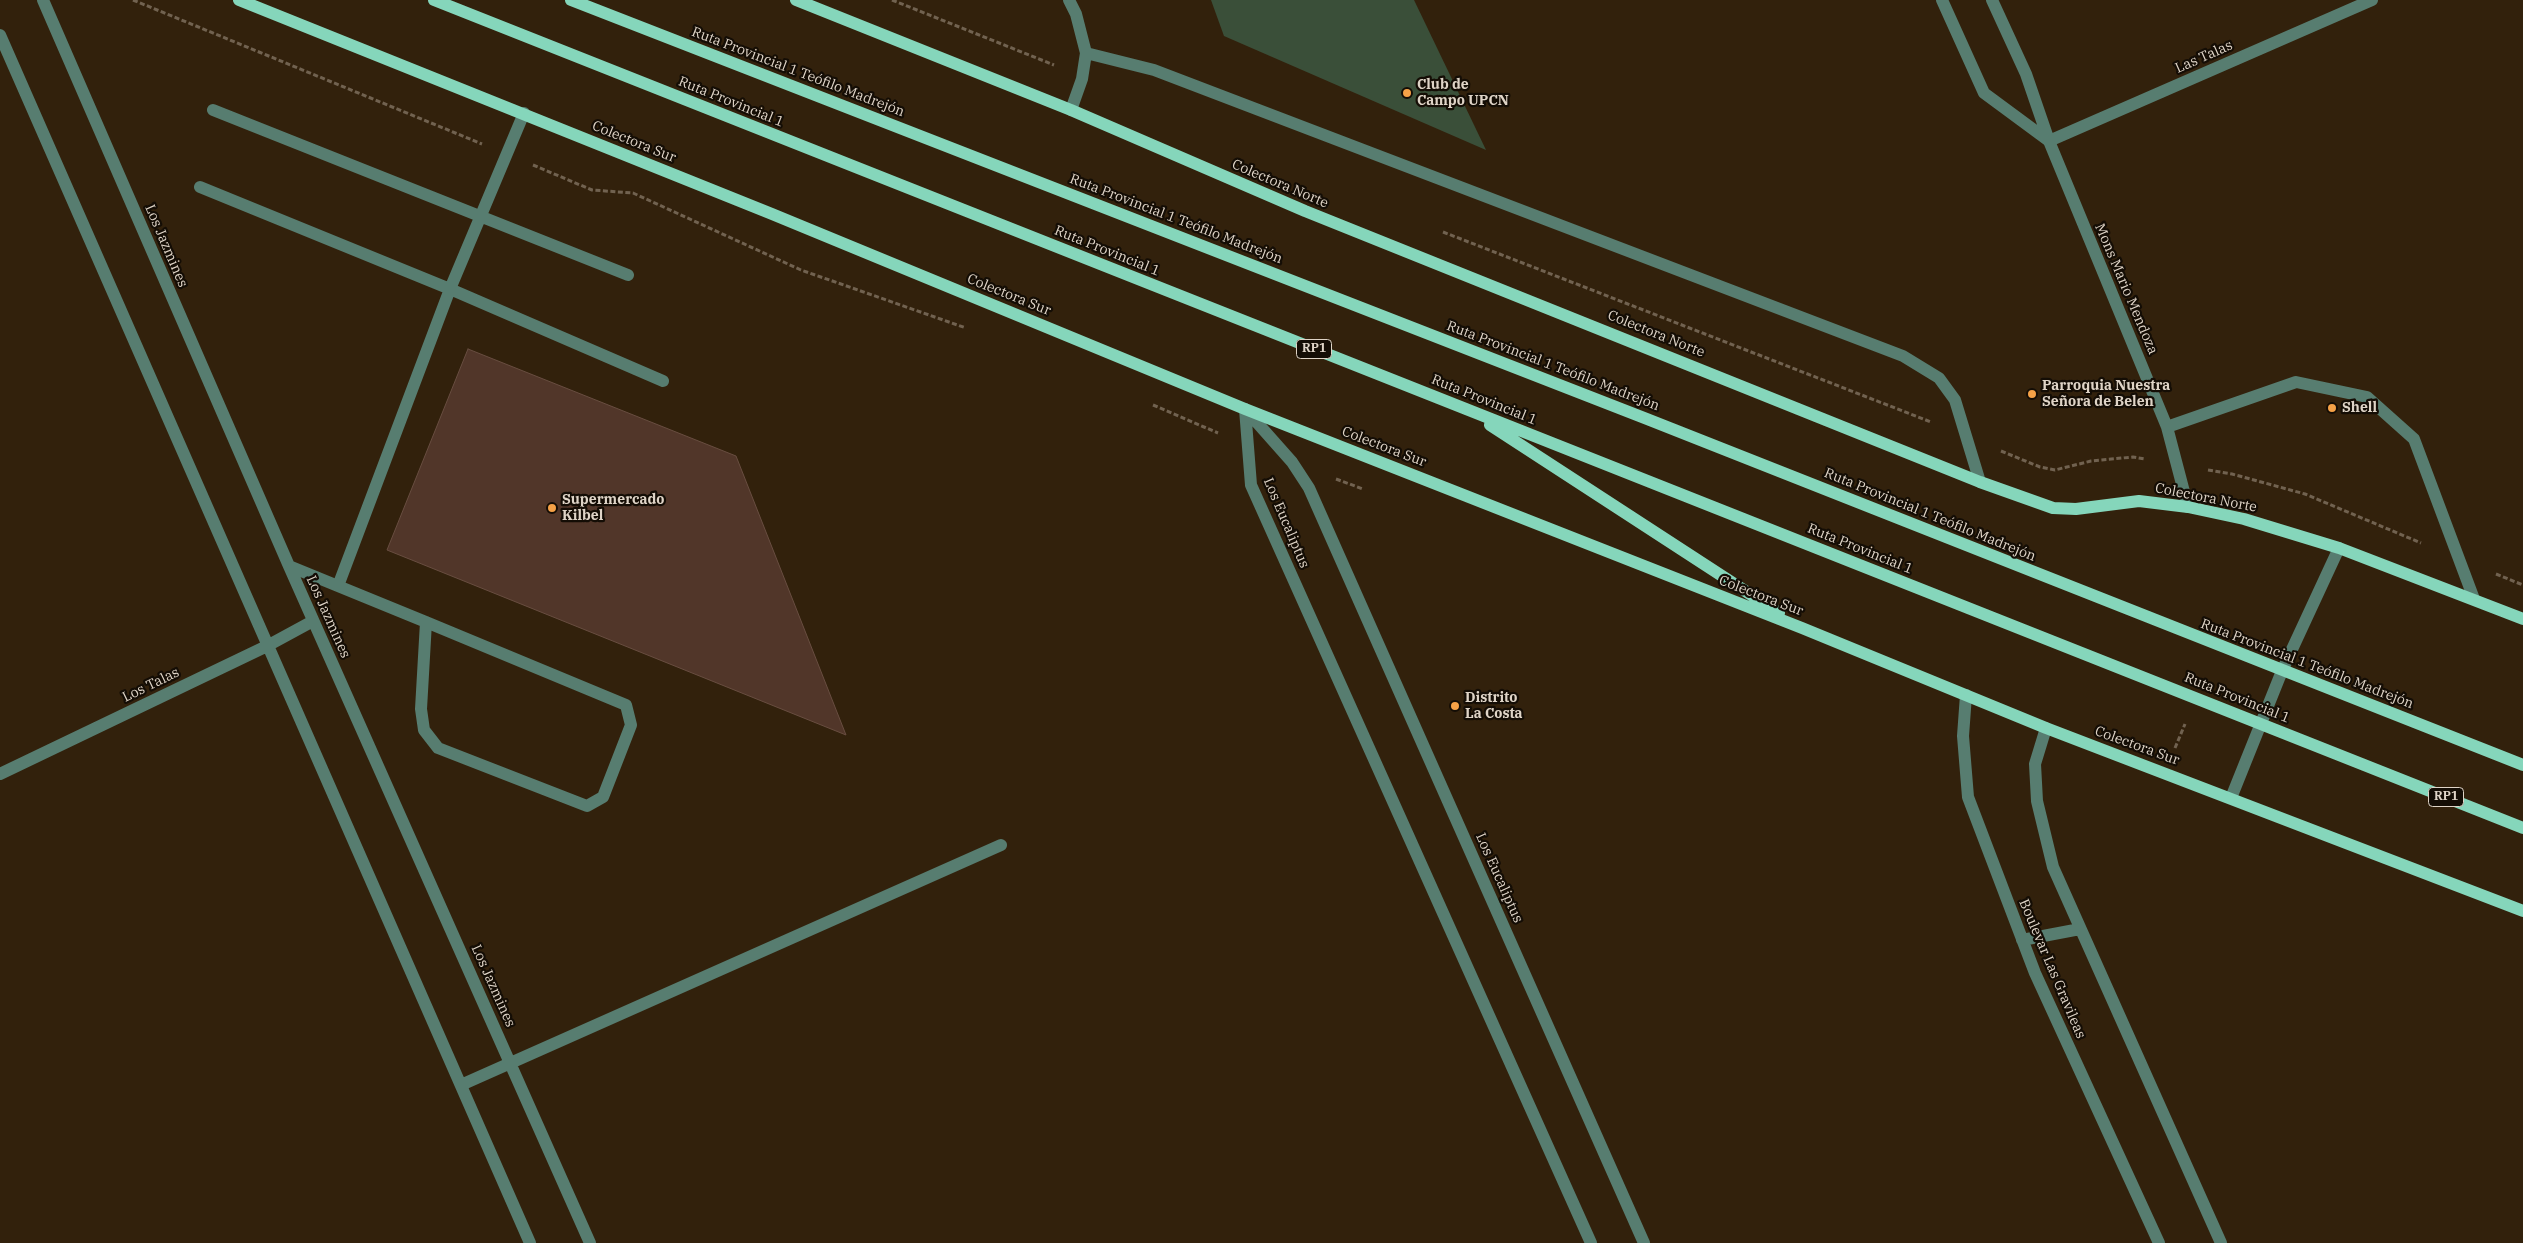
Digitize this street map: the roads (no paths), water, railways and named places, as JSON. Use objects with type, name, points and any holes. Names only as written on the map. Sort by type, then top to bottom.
[{"type":"main road","name":"Colectora Sur","points":[[239,0],[524,113],[1245,409],[1802,628],[2046,728],[2523,911]]},
{"type":"main road","name":"Ruta Provincial 1","points":[[434,0],[2523,828]]},
{"type":"main road","name":"Ruta Provincial 1 Teófilo Madrejón","points":[[571,0],[1647,419],[2523,765]]},
{"type":"main road","name":"Colectora Norte","points":[[796,0],[1071,110],[1305,211],[1980,482],[2053,508],[2076,508],[2139,501],[2188,507],[2244,519],[2339,548],[2523,619]]},
{"type":"main road","points":[[1467,410],[1802,628]]},
{"type":"street","name":"Los Jazmines","points":[[43,0],[288,566],[590,1243]]},
{"type":"street","points":[[1070,0],[1076,14],[1086,53],[1082,80],[1071,110]]},
{"type":"street","points":[[1942,0],[1984,93],[2049,141]]},
{"type":"street","name":"Mons Mario Mendoza","points":[[1992,0],[2026,74],[2049,141],[2167,427],[2188,507]]},
{"type":"street","name":"Las Talas","points":[[2049,141],[2372,0]]},
{"type":"street","points":[[0,35],[530,1243]]},
{"type":"street","points":[[1086,53],[1154,70],[1903,356],[1939,378],[1956,400],[1980,482]]},
{"type":"street","points":[[213,110],[480,218],[628,275]]},
{"type":"street","points":[[338,586],[450,289],[524,113]]},
{"type":"street","points":[[200,187],[450,289],[663,381]]},
{"type":"street","points":[[2167,427],[2296,382],[2367,396],[2414,439],[2474,599]]},
{"type":"street","name":"Los Eucaliptus","points":[[1245,409],[1251,485],[1591,1243]]},
{"type":"street","name":"Los Eucaliptus","points":[[1245,409],[1292,462],[1309,488],[1644,1243]]},
{"type":"street","points":[[2231,798],[2282,670],[2339,548]]},
{"type":"street","points":[[288,566],[426,622],[626,705],[631,725],[603,797],[587,806],[438,748],[424,730],[421,709],[426,622]]},
{"type":"street","name":"Los Talas","points":[[0,774],[267,646],[313,621]]},
{"type":"street","name":"Boulevar Las Gravileas","points":[[1966,695],[1963,736],[1968,798],[2035,974],[2158,1243]]},
{"type":"street","points":[[2046,728],[2035,764],[2037,801],[2053,867],[2221,1243]]},
{"type":"street","points":[[460,1085],[1001,845]]},
{"type":"street","points":[[2022,940],[2080,929]]},
{"type":"place","name":"Club de Campo UPCN","points":[[1407,93]]},
{"type":"place","name":"Parroquia Nuestra Señora de Belen","points":[[2032,394]]},
{"type":"place","name":"Shell","points":[[2332,408]]},
{"type":"place","name":"Supermercado Kilbel","points":[[552,508]]},
{"type":"place","name":"Distrito La Costa","points":[[1455,706]]}]
